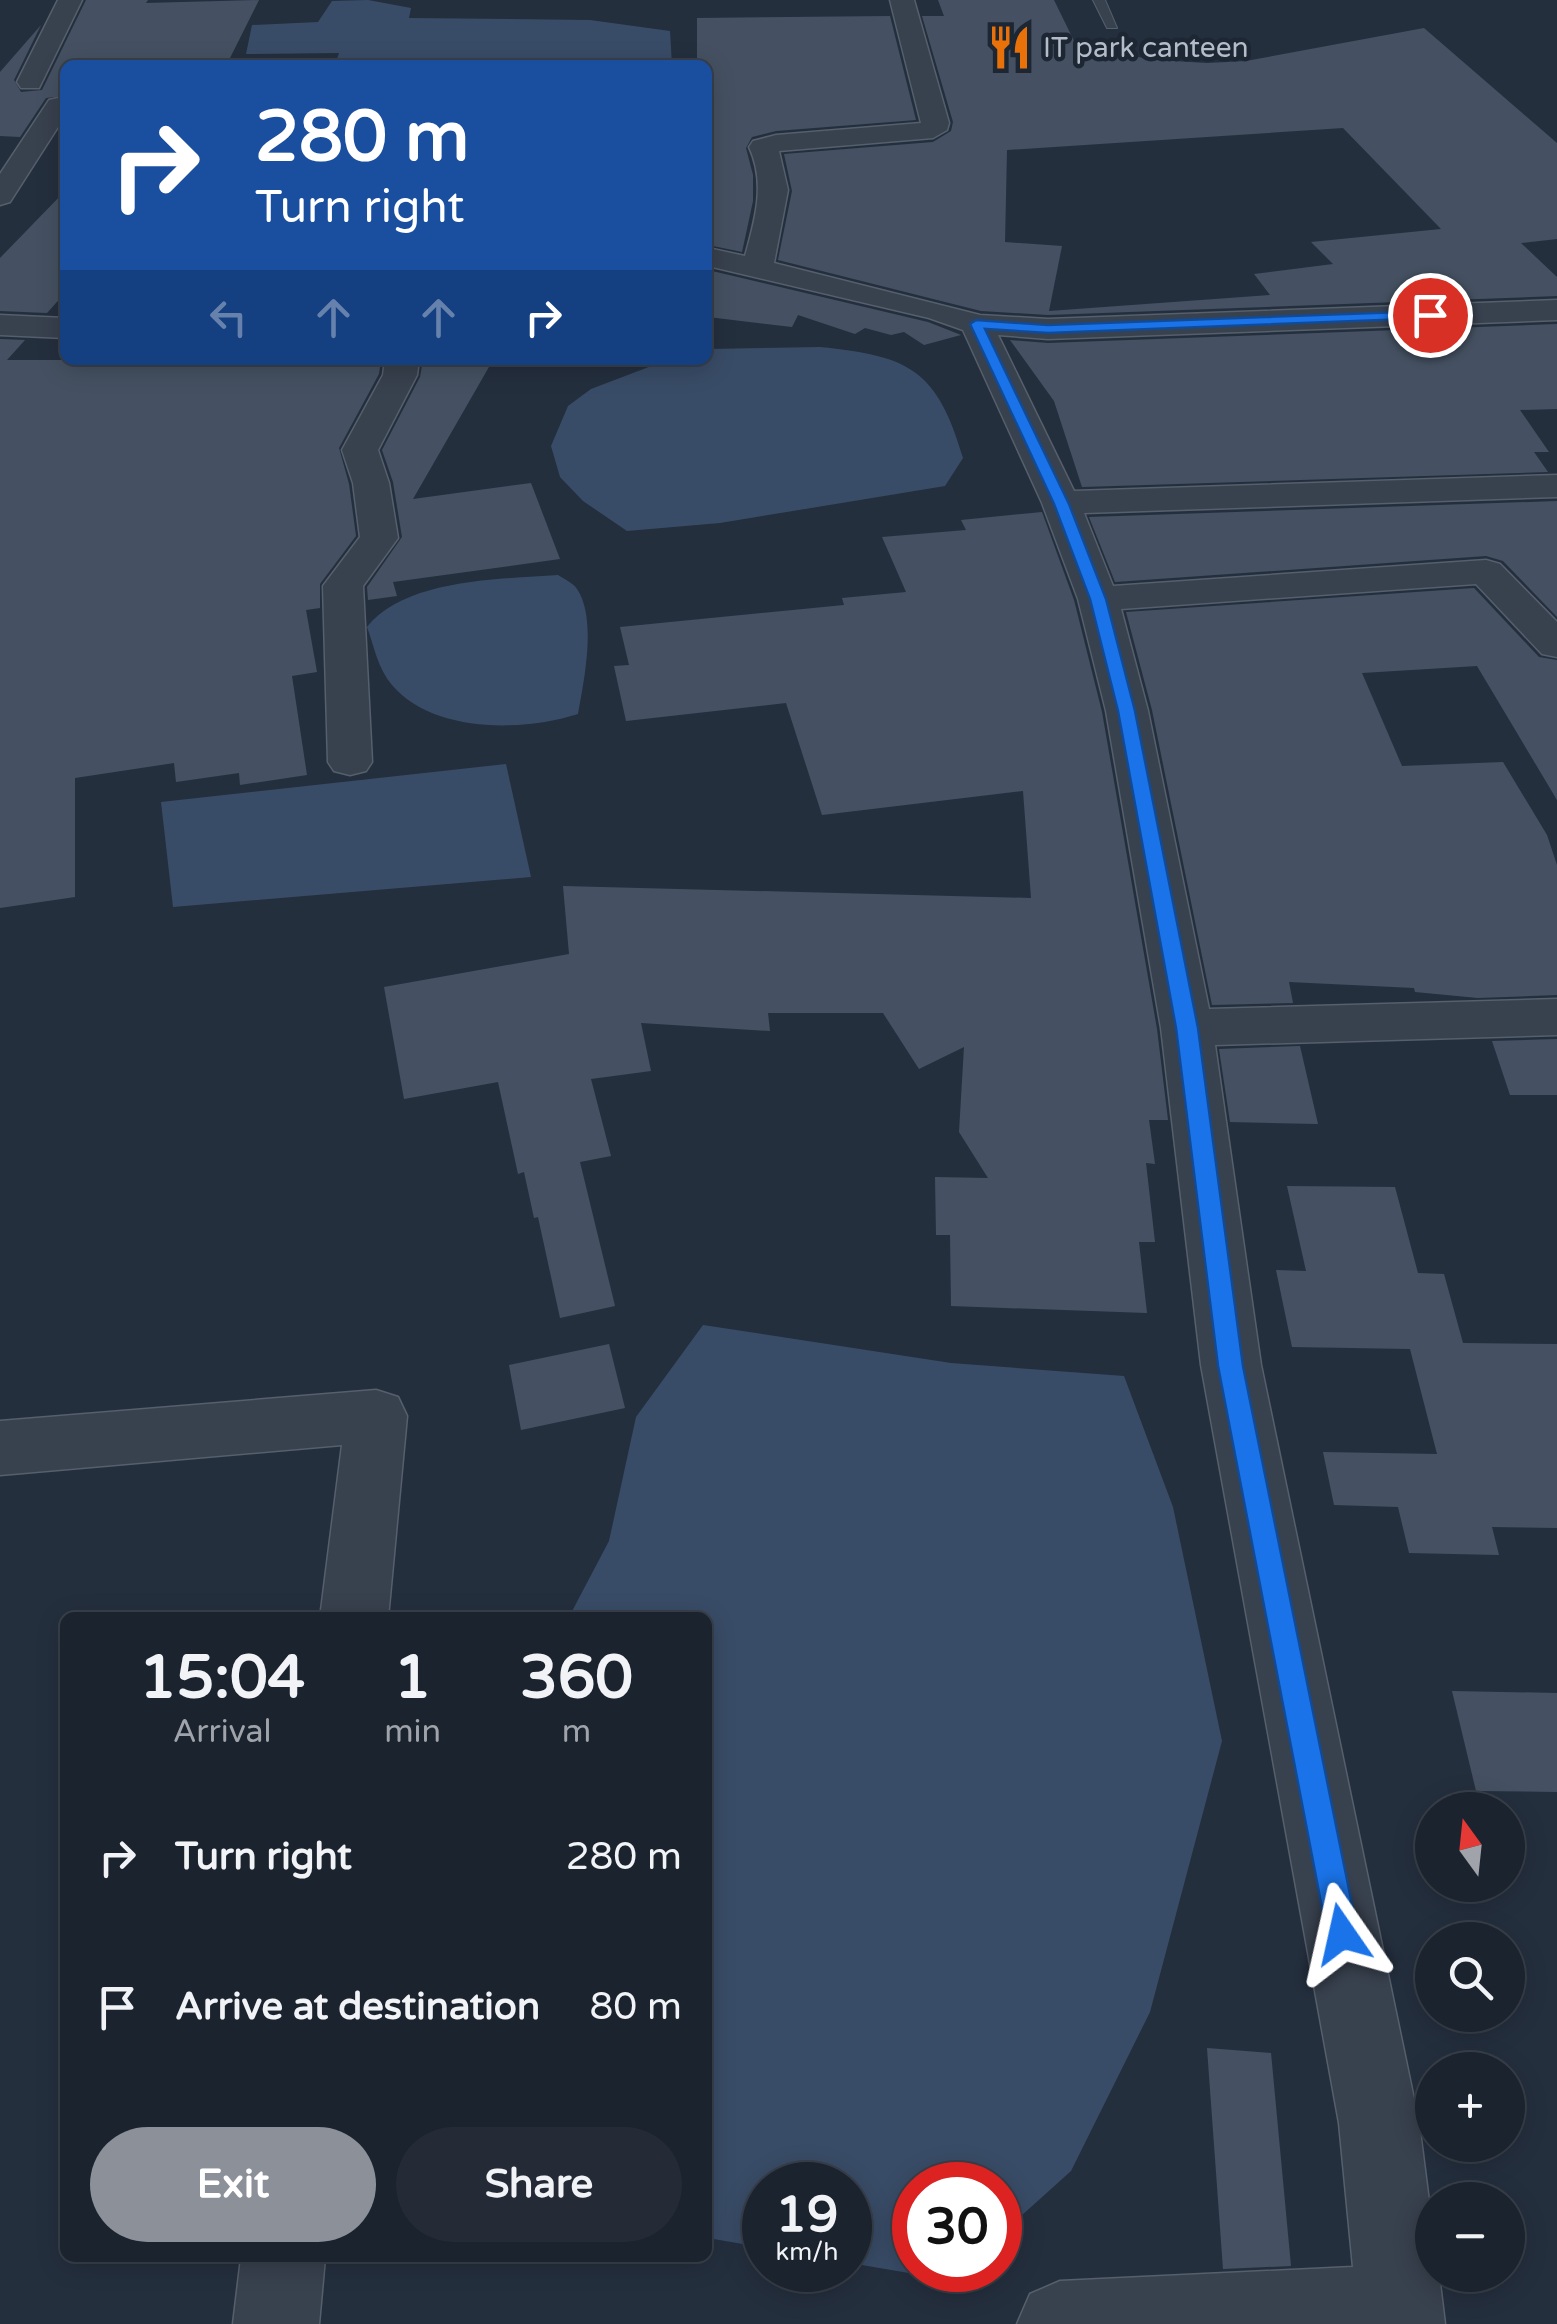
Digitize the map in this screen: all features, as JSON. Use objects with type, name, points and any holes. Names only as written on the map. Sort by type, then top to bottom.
[{"type":"street","points":[[30,82],[70,0]]},
{"type":"street","points":[[758,267],[772,200],[769,156],[763,148],[776,142],[855,140],[934,130],[902,0]]},
{"type":"street","points":[[0,76],[30,82],[60,105]]},
{"type":"street","points":[[0,196],[60,110]]},
{"type":"street","points":[[712,258],[939,311],[976,324],[1048,329],[1557,310]]},
{"type":"street","points":[[976,324],[1061,504],[1098,599],[1126,711],[1187,1028],[1231,1366],[1379,2123],[1401,2316],[1060,2324]]},
{"type":"street","points":[[0,325],[60,328]]},
{"type":"street","points":[[350,762],[343,586],[378,538],[371,483],[360,450],[400,375],[401,365]]},
{"type":"street","points":[[1061,504],[1557,486]]},
{"type":"street","points":[[1098,599],[1486,572],[1557,645]]},
{"type":"street","points":[[1187,1028],[1557,1017]]},
{"type":"street","points":[[0,1448],[376,1416],[355,1612]]},
{"type":"street","points":[[276,2324],[283,2262]]},
{"type":"lane","points":[[1099,0],[1112,25]]},
{"type":"water","points":[[368,0],[411,8],[409,18],[590,20],[670,31],[672,60],[337,60],[339,53],[246,54],[252,25],[318,22],[332,1]]},
{"type":"water","points":[[820,347],[898,363],[930,386],[953,428],[963,458],[945,486],[720,523],[627,531],[583,501],[560,477],[551,446],[568,406],[591,389],[654,365],[712,365],[712,349]]},
{"type":"water","points":[[558,575],[577,589],[586,616],[587,650],[578,714],[531,724],[454,720],[409,701],[383,672],[367,627],[383,611],[404,599],[455,584]]},
{"type":"water","points":[[506,764],[531,877],[173,907],[161,802]]},
{"type":"water","points":[[703,1325],[951,1363],[1124,1376],[1173,1507],[1222,1741],[1150,2012],[1071,2171],[1022,2215],[1022,2162],[892,2162],[892,2270],[872,2267],[872,2162],[742,2162],[742,2244],[712,2239],[712,1612],[572,1612],[609,1541],[636,1417]]},
{"type":"building","points":[[86,0],[259,0],[230,58],[60,60],[60,97],[46,98],[20,137],[0,136],[0,72],[41,25],[14,80],[21,92],[42,90]]},
{"type":"building","points":[[938,0],[1054,0],[1077,47],[1157,60],[1207,63],[1246,61],[1424,28],[1557,143],[1557,239],[1521,243],[1557,277],[1557,296],[1048,315],[981,311],[778,260],[792,191],[784,154],[933,142],[951,131],[953,122],[922,16],[944,16]],"holes":[[[1343,128],[1441,229],[1311,242],[1333,264],[1254,274],[1270,295],[1049,311],[1062,246],[1005,242],[1007,150]]]},
{"type":"building","points":[[890,16],[916,120],[776,131],[752,137],[746,148],[753,175],[753,201],[742,252],[712,246],[712,60],[697,60],[697,18]]},
{"type":"building","points":[[60,196],[60,299],[47,313],[0,311],[0,258]]},
{"type":"building","points":[[712,271],[928,322],[961,335],[924,345],[904,332],[891,335],[865,328],[855,334],[798,315],[792,327],[712,317]]},
{"type":"building","points":[[1557,324],[1557,409],[1520,410],[1549,452],[1534,452],[1548,472],[1082,487],[1054,401],[1010,340],[1048,343]]},
{"type":"building","points":[[0,339],[25,340],[7,360],[60,360],[60,365],[380,365],[339,448],[356,536],[320,584],[320,608],[306,610],[317,672],[292,676],[307,775],[240,785],[239,773],[176,782],[174,763],[75,778],[75,897],[0,908]]},
{"type":"building","points":[[422,365],[490,365],[413,499],[531,483],[560,559],[393,582],[397,596],[368,600],[367,587],[402,537],[393,482],[382,450],[420,377]]},
{"type":"building","points":[[1557,501],[1557,617],[1503,561],[1486,556],[1115,582],[1089,517]]},
{"type":"building","points":[[1042,512],[1074,600],[1102,712],[1157,1029],[1168,1120],[1149,1120],[1155,1164],[1146,1163],[1155,1242],[1139,1242],[1147,1313],[951,1306],[950,1235],[936,1235],[935,1177],[988,1178],[959,1132],[964,1047],[919,1069],[883,1013],[768,1013],[770,1031],[641,1023],[651,1071],[591,1079],[611,1156],[580,1162],[615,1306],[560,1318],[538,1217],[534,1218],[524,1172],[518,1174],[498,1082],[404,1099],[384,987],[569,954],[563,886],[1031,898],[1023,791],[822,815],[786,703],[626,721],[614,666],[629,665],[620,627],[844,605],[842,598],[906,592],[882,537],[966,530],[961,520]]},
{"type":"building","points":[[1474,588],[1539,657],[1557,660],[1557,800],[1477,666],[1362,673],[1402,766],[1503,762],[1547,835],[1557,865],[1557,995],[1478,998],[1415,992],[1414,988],[1289,982],[1293,1003],[1212,1005],[1152,710],[1126,612]]},
{"type":"building","points":[[1557,1039],[1557,1095],[1510,1095],[1492,1041]]},
{"type":"building","points":[[1300,1046],[1318,1124],[1230,1122],[1219,1049]]},
{"type":"building","points":[[1287,1186],[1395,1187],[1418,1273],[1444,1274],[1463,1343],[1557,1344],[1557,1528],[1492,1527],[1499,1555],[1409,1553],[1398,1507],[1334,1505],[1323,1452],[1437,1454],[1410,1349],[1292,1347],[1276,1270],[1306,1271]]},
{"type":"building","points":[[609,1344],[625,1408],[521,1430],[509,1365]]},
{"type":"building","points":[[1452,1691],[1557,1693],[1557,1792],[1476,1791]]},
{"type":"building","points":[[1207,2048],[1271,2053],[1291,2266],[1223,2269]]},
{"type":"place","name":"IT park canteen","points":[[1010,47]]},
{"type":"route","points":[[1342,1934],[1231,1366],[1187,1028],[1126,711],[1098,599],[1061,504],[976,324],[1048,329],[1430,315]]}]
